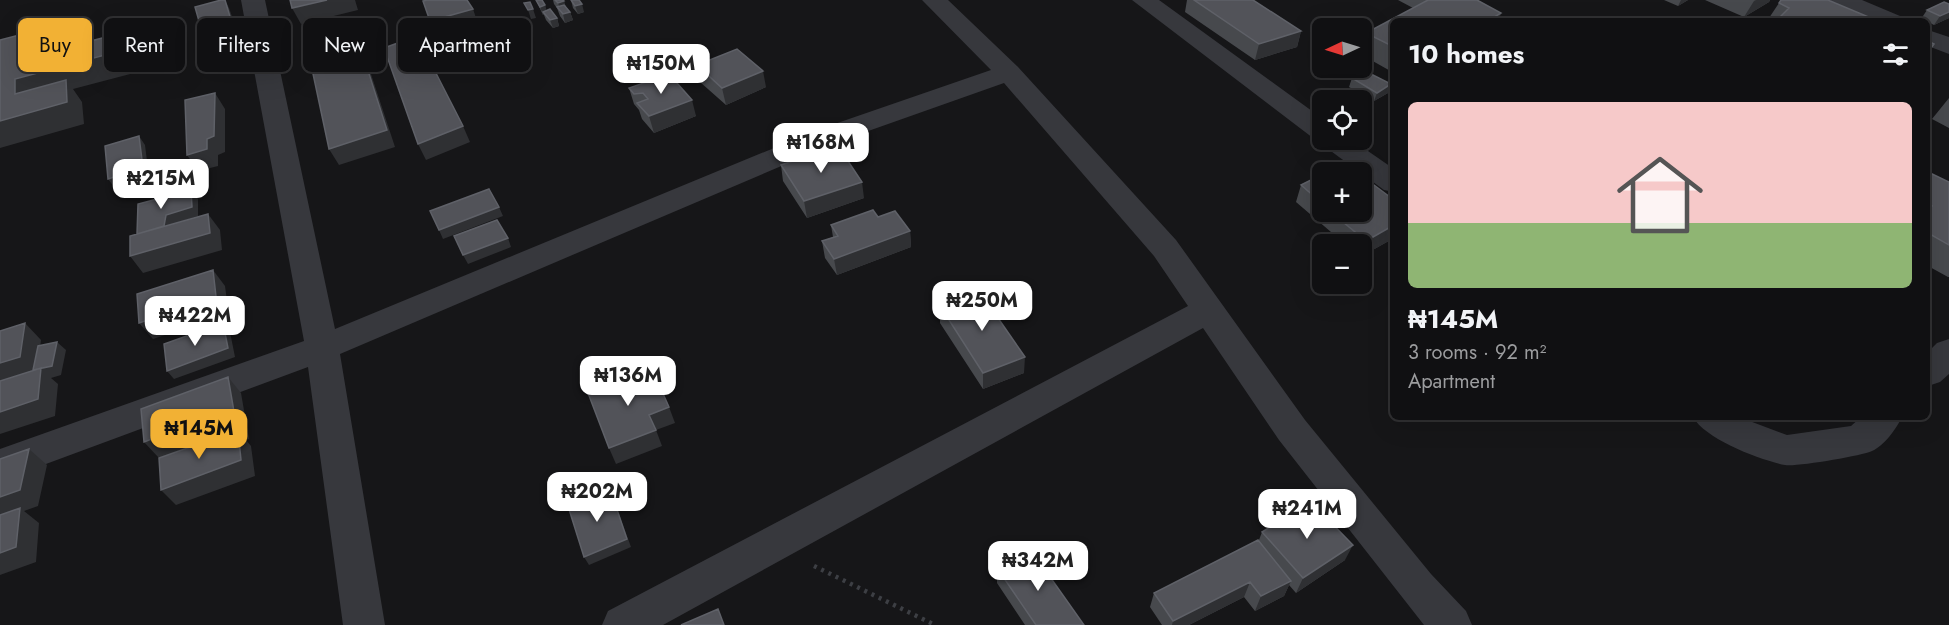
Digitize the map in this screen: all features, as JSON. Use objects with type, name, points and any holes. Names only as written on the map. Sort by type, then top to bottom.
[{"type":"street","points":[[253,0],[322,348],[364,625]]},
{"type":"street","points":[[934,0],[1009,73],[1165,248],[1292,430],[1417,587],[1451,625]]},
{"type":"street","points":[[1144,0],[1312,124]]},
{"type":"street","points":[[1842,0],[1884,18]]},
{"type":"street","points":[[1930,38],[1949,46]]},
{"type":"street","points":[[0,465],[322,348],[830,135],[1009,73]]},
{"type":"street","points":[[1348,150],[1390,180]]},
{"type":"street","points":[[623,625],[1208,310]]},
{"type":"street","points":[[1930,371],[1949,352]]},
{"type":"street","points":[[1715,420],[1728,429],[1787,450],[1861,440],[1881,420]]},
{"type":"path","points":[[771,546],[935,625]]},
{"type":"building","points":[[225,0],[230,18],[198,18],[195,7]]},
{"type":"building","points":[[290,0],[327,0],[292,8]]},
{"type":"building","points":[[467,0],[473,9],[441,18],[429,18],[423,1]]},
{"type":"building","points":[[536,0],[542,0],[545,5],[540,7]]},
{"type":"building","points":[[571,0],[579,0],[582,4],[575,6]]},
{"type":"building","points":[[1194,0],[1253,0],[1301,31],[1259,44]]},
{"type":"building","points":[[1428,0],[1477,0],[1501,13],[1493,18],[1394,18]]},
{"type":"building","points":[[1781,0],[1828,0],[1871,18],[1779,18],[1789,8],[1779,3]]},
{"type":"building","points":[[530,2],[533,9],[528,10],[524,3]]},
{"type":"building","points":[[1944,2],[1949,4],[1949,12],[1940,16],[1927,10]]},
{"type":"building","points":[[564,5],[570,12],[563,14],[557,7]]},
{"type":"building","points":[[550,9],[557,18],[550,20],[543,12]]},
{"type":"building","points":[[1390,20],[1390,45],[1372,36],[1372,30]]},
{"type":"building","points":[[18,35],[18,72],[41,72],[15,79],[15,94],[66,80],[67,102],[0,121],[0,40]]},
{"type":"building","points":[[104,38],[104,55],[92,58],[92,41]]},
{"type":"building","points":[[398,43],[398,72],[435,72],[463,126],[418,144],[386,54],[386,47]]},
{"type":"building","points":[[737,49],[763,71],[722,88],[697,65]]},
{"type":"building","points":[[313,72],[368,72],[387,130],[329,149]]},
{"type":"building","points":[[669,74],[692,100],[649,116],[637,103],[648,99],[643,93],[634,94],[629,88]]},
{"type":"building","points":[[1372,74],[1390,84],[1377,93],[1352,78],[1372,78]]},
{"type":"building","points":[[215,93],[214,136],[207,139],[207,149],[187,155],[185,100]]},
{"type":"building","points":[[139,136],[143,168],[108,179],[105,146]]},
{"type":"building","points":[[838,146],[862,182],[804,201],[781,165]]},
{"type":"building","points":[[1930,173],[1949,182],[1949,245],[1930,234],[1930,208],[1932,206],[1930,205]]},
{"type":"building","points":[[1312,180],[1312,194],[1301,185]]},
{"type":"building","points":[[1372,184],[1390,197],[1390,227],[1372,238],[1372,234],[1358,234],[1343,222],[1372,222]]},
{"type":"building","points":[[489,189],[499,207],[439,230],[430,211]]},
{"type":"building","points":[[191,190],[192,207],[166,215],[164,226],[137,234],[138,204]]},
{"type":"building","points":[[873,210],[878,217],[895,211],[910,231],[834,259],[822,241],[838,236],[831,225]]},
{"type":"building","points":[[208,214],[210,233],[130,256],[130,236]]},
{"type":"building","points":[[497,220],[508,238],[463,255],[454,236]]},
{"type":"building","points":[[213,270],[218,314],[180,326],[178,310],[139,323],[137,294]]},
{"type":"building","points":[[980,292],[1025,357],[983,373],[940,306]]},
{"type":"building","points":[[25,323],[20,357],[0,363],[0,331]]},
{"type":"building","points":[[223,323],[228,348],[167,371],[164,344]]},
{"type":"building","points":[[57,342],[52,366],[33,370],[38,346]]},
{"type":"building","points":[[41,368],[38,399],[0,412],[0,381]]},
{"type":"building","points":[[652,369],[669,407],[649,415],[656,430],[609,448],[588,393]]},
{"type":"building","points":[[228,377],[236,423],[194,439],[192,424],[144,442],[141,409]]},
{"type":"building","points":[[238,430],[241,460],[161,490],[159,458]]},
{"type":"building","points":[[29,449],[20,490],[0,497],[0,459]]},
{"type":"building","points":[[610,489],[627,539],[584,557],[568,506]]},
{"type":"building","points":[[1311,502],[1353,545],[1303,578],[1262,532]]},
{"type":"building","points":[[20,508],[16,547],[0,553],[0,515]]},
{"type":"building","points":[[1258,540],[1291,581],[1261,596],[1250,582],[1173,621],[1154,593]]},
{"type":"building","points":[[1031,550],[1084,625],[1036,625],[997,568]]},
{"type":"building","points":[[718,609],[724,625],[681,625]]}]
